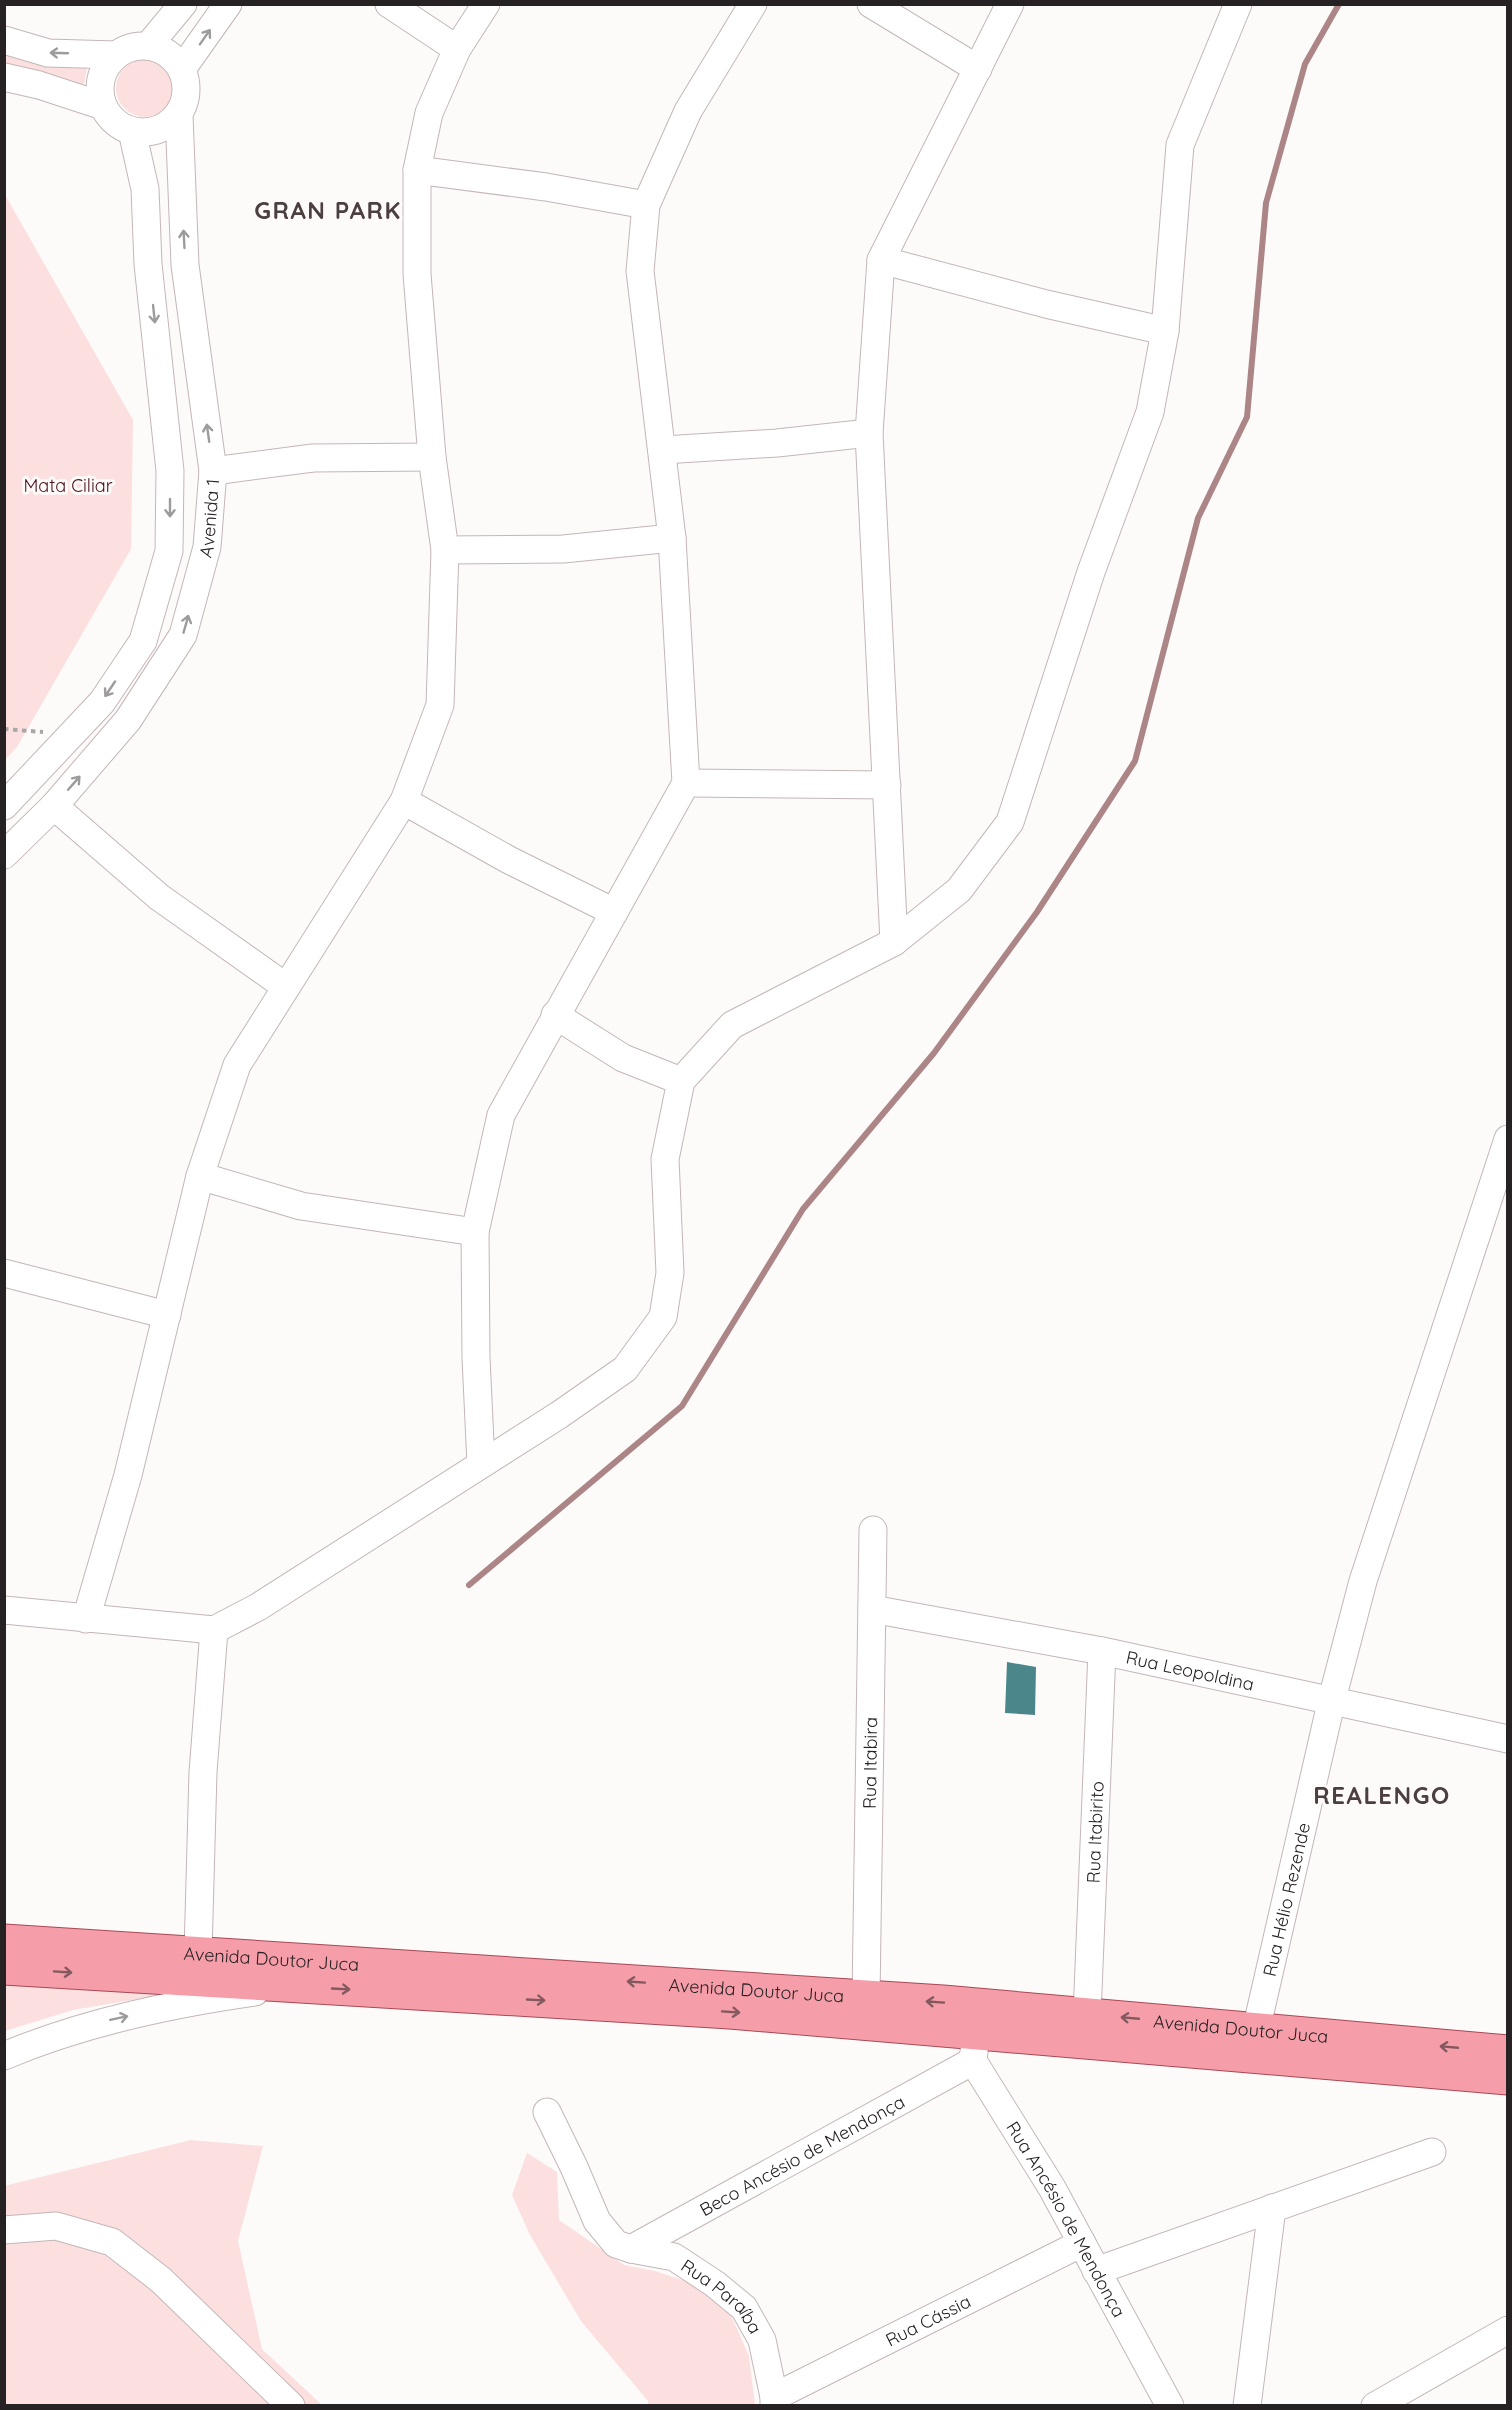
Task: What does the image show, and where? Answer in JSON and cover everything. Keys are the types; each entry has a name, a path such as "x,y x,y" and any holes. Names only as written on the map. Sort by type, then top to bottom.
{"main road":[{"name":"Avenida Doutor Juca","path":"4,1941 866,1997 976,2033 1087,2015 1508,2052"},
{"name":"Avenida Doutor Juca","path":"4,1968 730,2012 1508,2078"}],"street":[{"path":"149,45 183,4"},
{"path":"182,69 228,4"},
{"path":"389,4 457,49"},
{"path":"86,1619 128,1475 200,1176 237,1065 404,801 440,705 445,550 432,458 417,274 417,170 429,113 457,49 486,4"},
{"path":"481,1464 476,1358 474,1232 501,1115 686,783 672,538 640,271 646,205 688,111 753,4"},
{"path":"871,4 978,69"},
{"path":"894,942 869,433 881,260 1010,4"},
{"path":"4,1610 214,1630 258,1607 559,1415 625,1369 663,1317 670,1274 665,1159 681,1081 732,1025 894,942 959,890 1010,822 1091,572 1150,412 1165,332 1180,145 1238,4"},
{"path":"4,40 48,53 116,55"},
{"path":"149,45 168,54 182,69 187,84 186,100 179,115 170,124 145,133 120,126 103,106 99,92 101,78 107,65 116,55 132,47 149,45"},
{"path":"4,77 39,85 103,106"},
{"name":"Avenida 1","path":"4,855 54,806 128,720 183,635 207,547 213,471 186,265 179,115"},
{"name":"Avenida 1","path":"4,806 102,702 143,641 169,551 170,471 148,264 145,189 132,131"},
{"path":"417,170 546,187 646,205"},
{"path":"881,260 1046,304 1165,332"},
{"path":"663,450 777,443 869,433"},
{"path":"213,471 313,458 432,458"},
{"path":"445,550 564,549 672,538"},
{"path":"686,783 887,785"},
{"path":"404,801 509,860 614,912"},
{"path":"54,806 159,897 286,987"},
{"path":"555,1015 623,1058 681,1081"},
{"name":"Rua Hélio Rezende","path":"1256,2030 1332,1699 1364,1581 1508,1138"},
{"path":"200,1176 302,1206 474,1232"},
{"path":"4,1273 167,1315"},
{"name":"Rua Itabira","path":"866,1997 873,1530"},
{"name":"Rua Leopoldina","path":"872,1609 1102,1651 1332,1699 1508,1739"},
{"path":"198,1953 203,1772 214,1630"},
{"name":"Rua Itabirito","path":"1087,2015 1102,1651"},
{"path":"4,2056 42,2040 107,2020 238,1994 292,1986"},
{"name":"Rua Ancésio de Mendonça","path":"976,2033 1052,2188 1170,2406"},
{"name":"Beco Ancésio de Mendonça","path":"631,2249 976,2033"},
{"name":"Rua Paraíba","path":"547,2112 574,2166 597,2221 616,2244 674,2257 715,2284 744,2308 762,2340 774,2401"},
{"path":"1096,2271 1432,2152"},
{"path":"1247,2406 1272,2208"},
{"path":"4,2230 56,2226 112,2242 161,2280 291,2406"},
{"name":"Rua Cássia","path":"774,2401 1082,2243"},
{"path":"1375,2406 1508,2330"}],"path":[{"path":"4,729 72,734"}],"green space":[{"path":"4,54 88,63 83,89 5,67"},
{"path":"139,59 151,59 166,67 174,82 174,94 166,109 151,117 139,117 124,109 116,94 116,82 124,67"},
{"name":"Mata Ciliar","path":"4,193 133,420 131,549 17,747 5,760"},
{"path":"4,1983 179,1992 73,2010 5,2031"},
{"path":"191,2140 263,2146 238,2241 262,2349 322,2405 5,2405 4,2186"},
{"path":"527,2153 557,2172 559,2220 624,2265 655,2271 698,2285 730,2313 749,2356 755,2405 648,2405 648,2401 581,2321 530,2235 512,2195"}],"building":[{"path":"1007,1662 1036,1667 1035,1715 1005,1713"}],"waterway":[{"path":"469,1585 682,1406 803,1209 934,1053 1037,912 1135,761 1198,518 1247,417 1266,203 1305,64 1339,4"}],"district":[{"name":"GRAN PARK","path":"328,210"},
{"name":"REALENGO","path":"1382,1795"}]}
